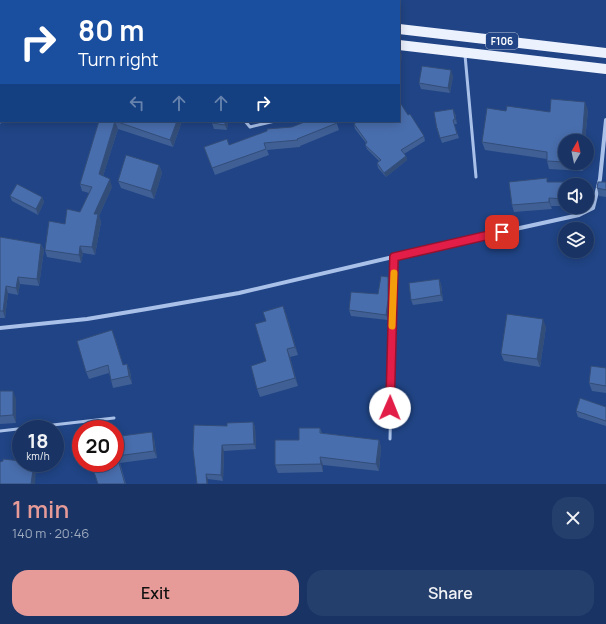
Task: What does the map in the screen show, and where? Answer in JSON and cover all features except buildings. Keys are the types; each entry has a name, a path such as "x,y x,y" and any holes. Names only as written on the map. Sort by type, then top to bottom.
{"main road":[{"name":"F106","path":"400,29 606,53"},
{"name":"F106","path":"400,45 606,69"}],"street":[{"path":"0,328 87,319 239,293 579,215 593,208 600,179 606,120"}],"lane":[{"path":"465,53 476,177"},
{"path":"246,122 250,127 271,122"},
{"path":"390,439 394,257"},
{"path":"0,431 114,418"}],"slow traffic":[{"path":"392,326 394,273"}],"route":[{"path":"390,408 394,257 502,232"}]}
